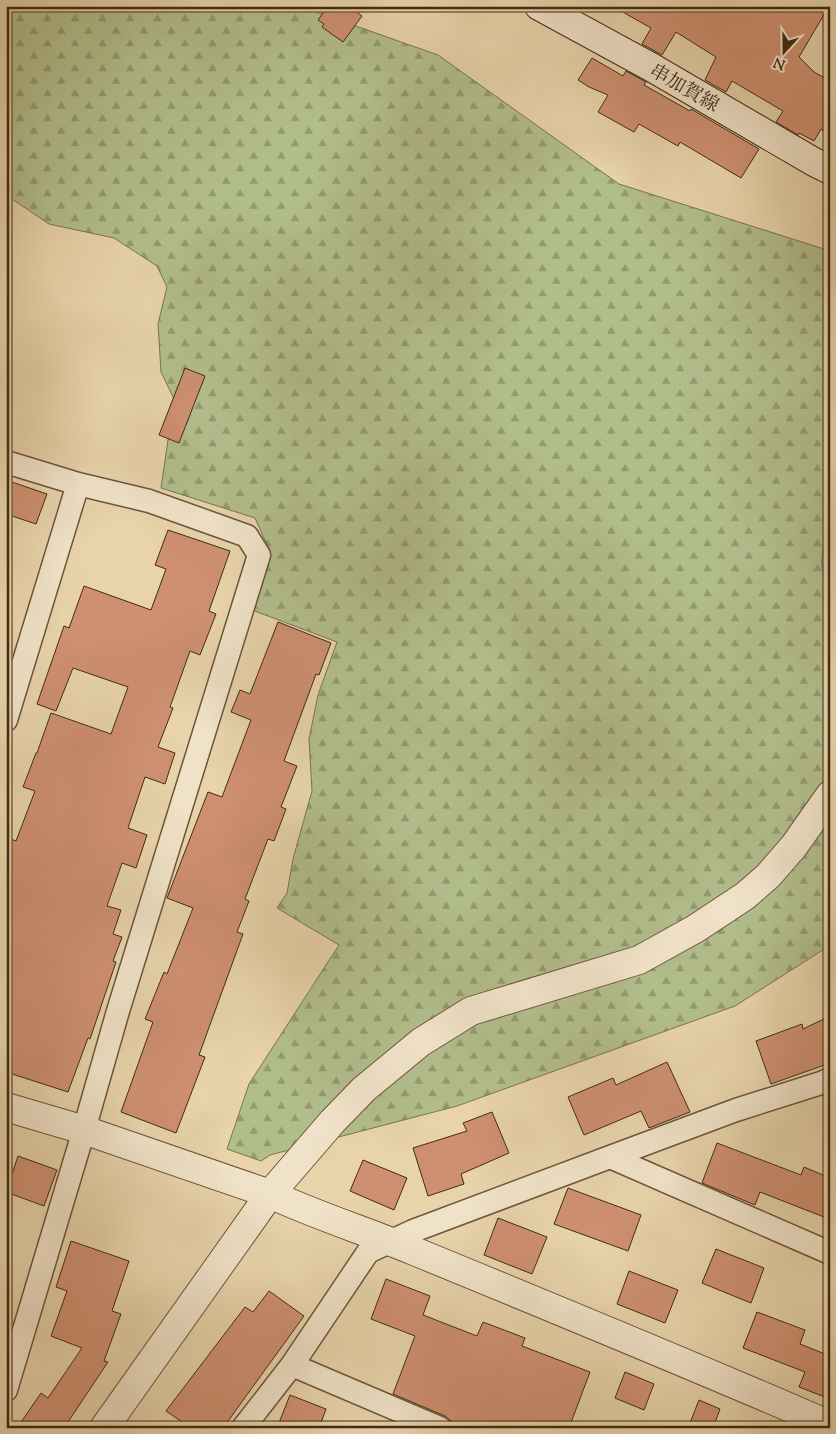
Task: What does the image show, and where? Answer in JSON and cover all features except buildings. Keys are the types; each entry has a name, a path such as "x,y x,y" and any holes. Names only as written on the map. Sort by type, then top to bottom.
{"street":[{"name":"串加賀線","path":"539,6 651,67 830,170"},
{"path":"6,462 78,484 149,502 247,536 259,555 118,1011 6,1390"},
{"path":"6,720 78,484"},
{"path":"104,1428 270,1194 332,1122 364,1089 421,1042 471,1011 639,960 695,929 745,896 768,876 794,846 830,795"},
{"path":"243,1428 292,1365 368,1252 391,1241 736,1110 827,1083"},
{"path":"6,1107 84,1130 270,1194 293,1205 391,1241 711,1374 830,1426"},
{"path":"610,1157 830,1253"},
{"path":"292,1365 440,1428"}],"green space":[{"path":"6,6 299,6 438,55 619,184 824,249 830,257 830,947 735,1006 457,1106 270,1155 261,1161 227,1149 249,1084 339,945 277,908 287,893 293,859 312,791 309,739 318,695 337,642 252,610 269,549 255,518 161,488 174,399 161,372 158,324 167,287 157,266 114,238 49,224 6,195"}],"water":[{"path":"830,526 829,577 824,575 822,557"}]}
